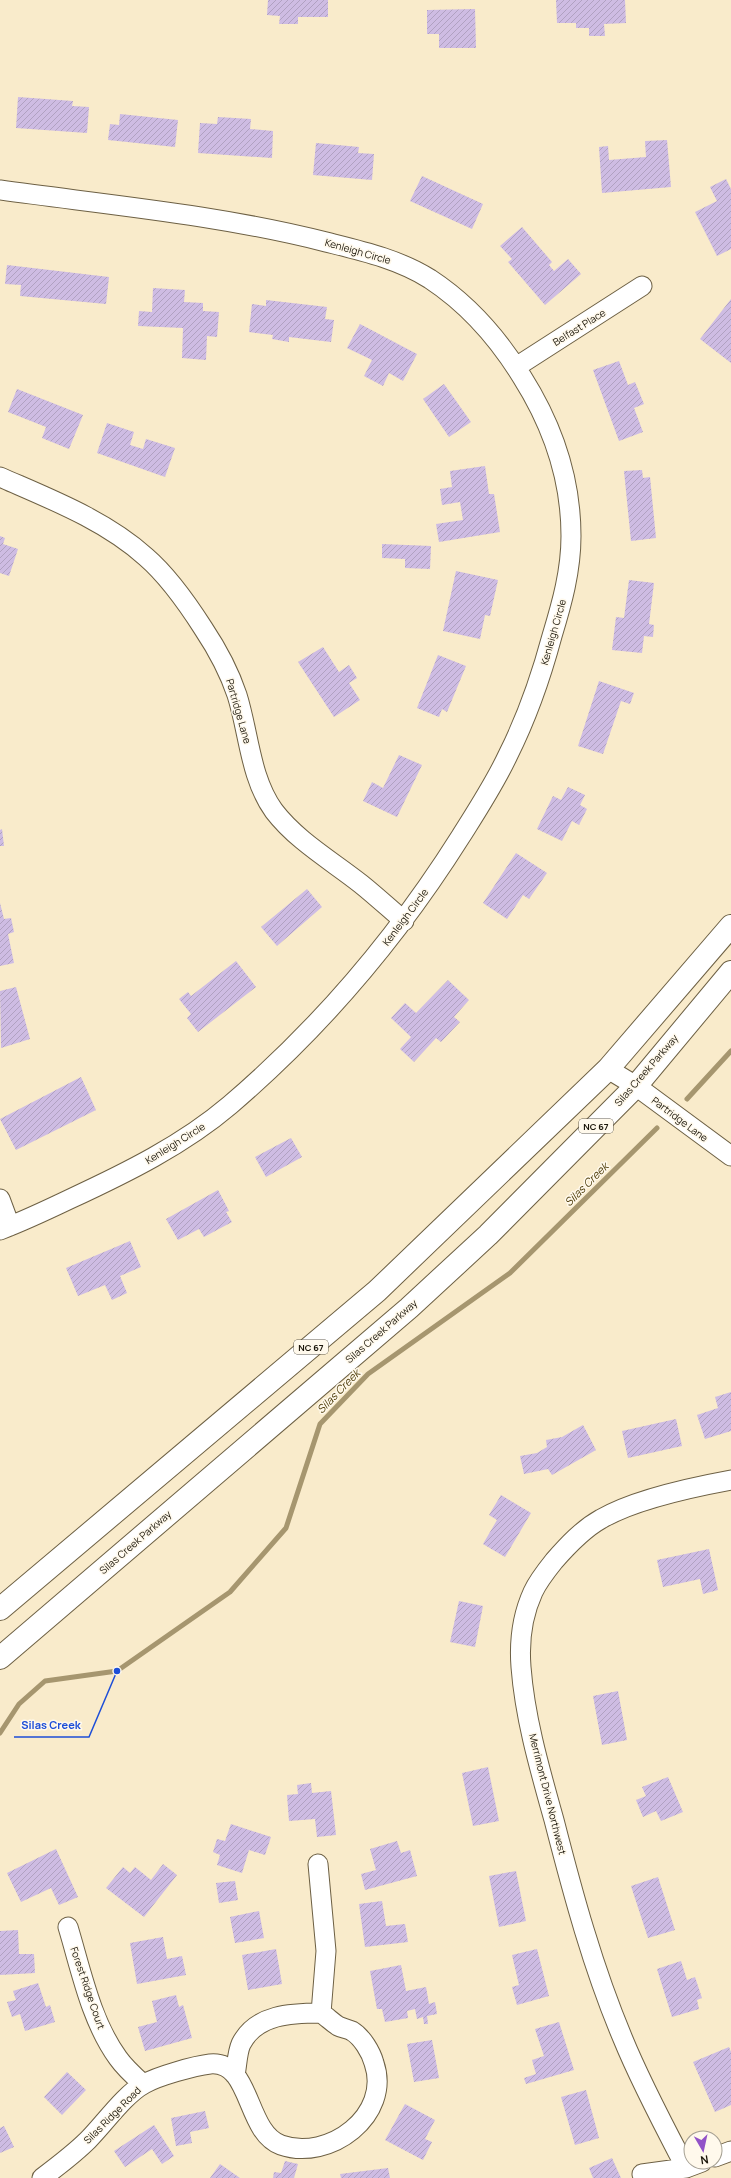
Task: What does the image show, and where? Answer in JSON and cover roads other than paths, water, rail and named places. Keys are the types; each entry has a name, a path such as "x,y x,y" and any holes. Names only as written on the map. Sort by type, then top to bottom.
{"main road":[{"name":"NC 67","path":"0,1610 377,1291 608,1069 731,926"},
{"name":"Silas Creek Parkway","path":"0,1658 409,1308 488,1235 636,1086 731,972"}],"street":[{"name":"Kenleigh Circle","path":"0,190 229,222 303,236 377,255 425,276 473,313 516,367 540,405 555,440 564,469 570,506 571,537 569,567 565,589 544,663 527,713 509,754 487,794 439,872 404,921 338,1001 284,1055 229,1106 198,1129 154,1157 106,1182 5,1228"},
{"name":"Belfast Place","path":"516,367 642,286"},
{"name":"Partridge Lane","path":"0,477 55,502 122,538 146,557 167,578 195,615 215,647 229,674 237,695 255,771 263,792 274,810 288,827 361,884 404,921"},
{"name":"Partridge Lane","path":"608,1069 636,1086 731,1156"},
{"path":"0,1198 5,1228"},
{"name":"Merrimont Drive Northwest","path":"683,2145 623,2039 597,1968 568,1873 538,1763 525,1703 520,1666 520,1636 525,1613 533,1591 550,1566 582,1532 601,1519 621,1509 657,1498 731,1480"},
{"path":"235,2075 241,2046 255,2028 264,2021 294,2013 321,2013 326,1951 318,1864"},
{"name":"Forest Ridge Court","path":"68,1927 89,1995 102,2030 117,2057 126,2069 143,2084"},
{"name":"Silas Ridge Road","path":"42,2178 73,2154 120,2104 143,2084 209,2064 224,2066 241,2082 262,2130 274,2141 295,2148 310,2149 325,2146 339,2139 358,2126 367,2114 374,2100 377,2077 374,2063 358,2036 353,2032 338,2026 321,2013"},
{"name":"Merrimont Drive Northwest","path":"642,2174 683,2167"}],"waterway":[{"name":"Silas Creek","path":"687,1099 731,1051"},
{"name":"Silas Creek","path":"0,1733 19,1704 45,1681 117,1671 230,1592 286,1528 320,1424 368,1374 510,1273 657,1128"}],"place":[{"name":"Silas Creek","path":"117,1671"}]}
